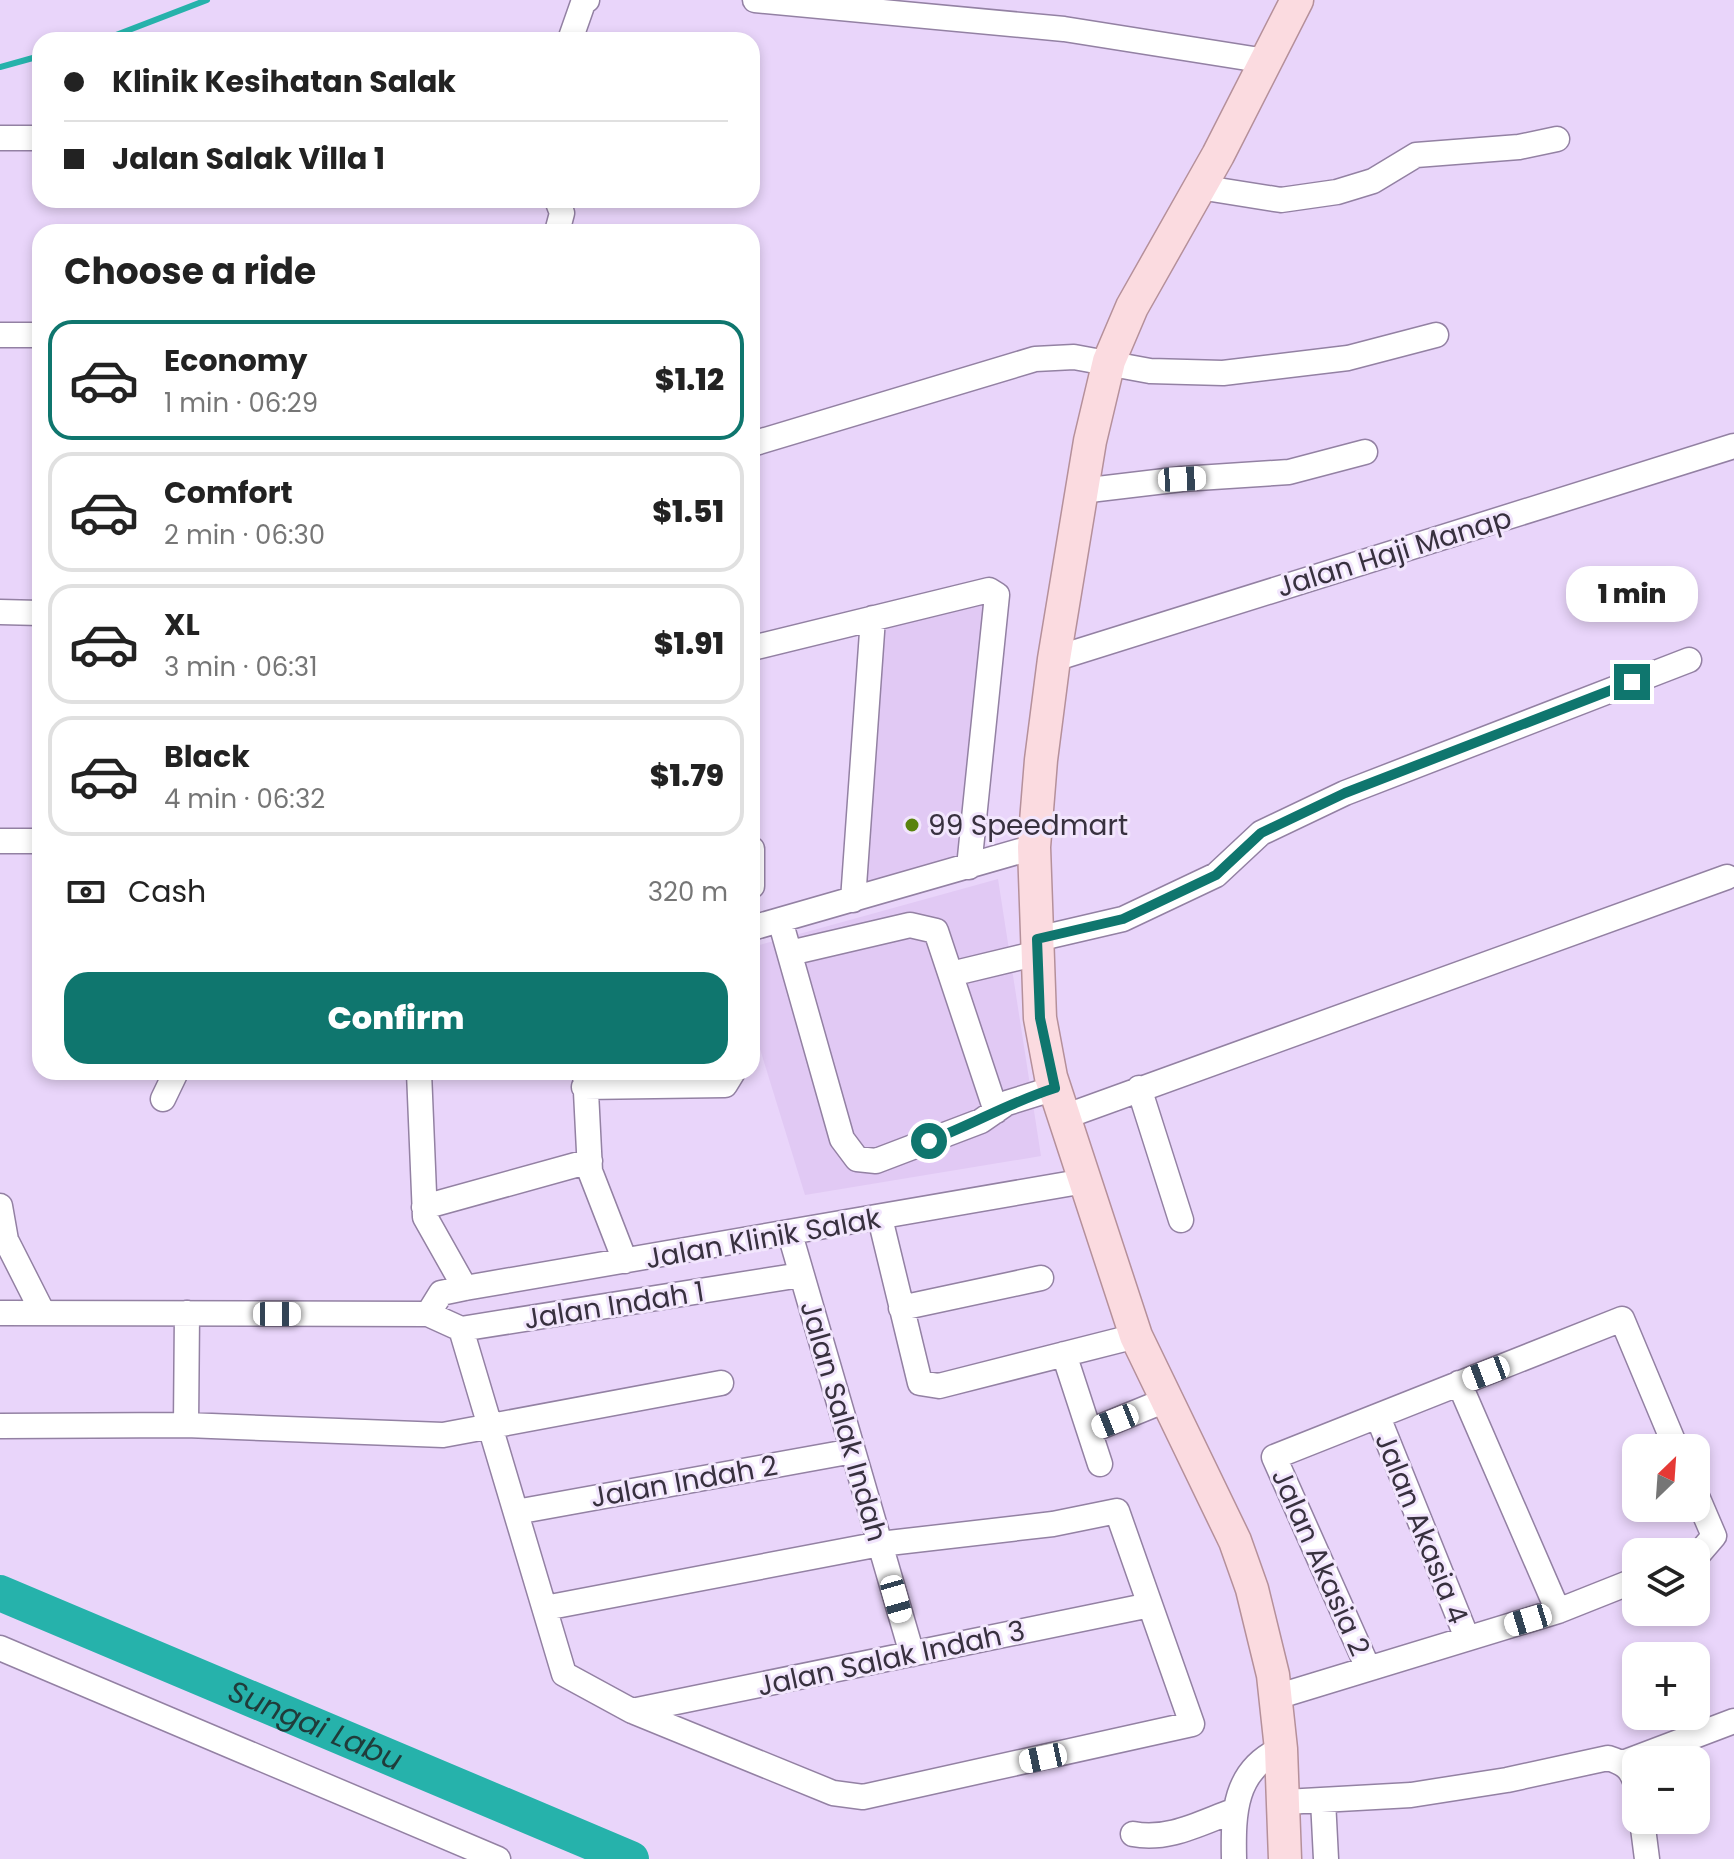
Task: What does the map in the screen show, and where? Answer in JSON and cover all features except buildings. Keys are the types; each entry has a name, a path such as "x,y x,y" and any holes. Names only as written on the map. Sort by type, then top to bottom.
{"main road":[{"path":"1285,1859 1285,1802 1276,1697 1252,1589 1235,1541 1136,1336 1059,1103 1040,1018 1034,847 1054,659 1081,491 1109,361 1132,307 1297,0"}],"street":[{"path":"573,32 587,0"},
{"path":"755,0 1064,29 1266,61"},
{"path":"0,138 32,138"},
{"path":"1199,187 1281,200 1337,192 1373,181 1416,155 1519,147 1557,139"},
{"path":"0,335 32,335"},
{"path":"760,442 1035,359 1074,357 1109,361 1150,371 1223,373 1348,358 1436,335"},
{"name":"Jalan Haji Manap","path":"1054,659 1734,446"},
{"path":"1081,491 1182,479 1289,472 1365,452"},
{"path":"760,646 989,590 997,595 969,867"},
{"path":"0,612 32,613"},
{"path":"853,900 873,618"},
{"path":"951,974 1123,919 1216,875 1261,833 1345,793 1689,660"},
{"path":"0,841 32,841"},
{"path":"760,926 1034,847"},
{"path":"780,920 842,1139 857,1159 876,1161 981,1121 1007,1103 1059,1103 1139,1088 1727,877"},
{"path":"790,953 910,925 936,931 996,1111"},
{"path":"163,1099 172,1080"},
{"path":"419,1080 425,1217 445,1299 461,1329 564,1674 632,1711 833,1793 863,1797 1192,1724 1117,1511 1053,1524 880,1544 545,1608"},
{"path":"625,1261 590,1161 584,1080 725,1085 728,1080"},
{"path":"1139,1088 1181,1220"},
{"path":"424,1207 590,1161"},
{"name":"Jalan Klinik Salak","path":"445,1299 625,1261 1085,1181"},
{"path":"0,1206 6,1240 43,1313"},
{"path":"880,1218 920,1383 939,1386 1136,1336"},
{"name":"Jalan Salak Indah","path":"790,1234 912,1654"},
{"name":"Jalan Indah 1","path":"461,1329 801,1275"},
{"path":"901,1308 1041,1278"},
{"path":"0,1313 187,1313 445,1299"},
{"path":"186,1425 187,1313"},
{"path":"1378,1417 1622,1319 1670,1434"},
{"path":"1064,1354 1100,1464"},
{"path":"0,1426 186,1425 443,1435 721,1383"},
{"path":"1459,1383 1558,1611"},
{"path":"1090,1431 1166,1400"},
{"name":"Jalan Akasia 2","path":"1368,1668 1274,1457 1378,1417"},
{"name":"Jalan Akasia 4","path":"1378,1417 1467,1638"},
{"name":"Jalan Indah 2","path":"516,1512 853,1451"},
{"path":"1708,1522 1714,1536 1710,1541"},
{"path":"1276,1697 1558,1611 1622,1586"},
{"name":"Jalan Salak Indah 3","path":"632,1711 1150,1605"},
{"path":"0,1648 498,1859"},
{"path":"1668,1746 1734,1721"},
{"path":"1234,1859 1233,1811 1242,1784 1264,1757 1281,1749"},
{"path":"1285,1802 1411,1795 1507,1780 1608,1758 1622,1763"},
{"path":"1323,1800 1326,1859"},
{"path":"1133,1834 1149,1837 1168,1835 1233,1811"},
{"path":"1644,1834 1647,1859"}],"shaded area":[{"path":"989,598 962,859 860,891 879,625"},
{"path":"998,879 1041,1156 805,1195 760,1049 760,945"}],"waterway":[{"path":"124,32 207,0"},
{"path":"0,67 32,58"},
{"name":"Sungai Labu","path":"0,1593 631,1859"}],"place":[{"name":"99 Speedmart","path":"912,825"}],"route":[{"path":"929,1141 981,1121 1007,1103 1055,1088 1040,1018 1037,939 1123,919 1216,875 1261,833 1345,793 1632,682"}]}
